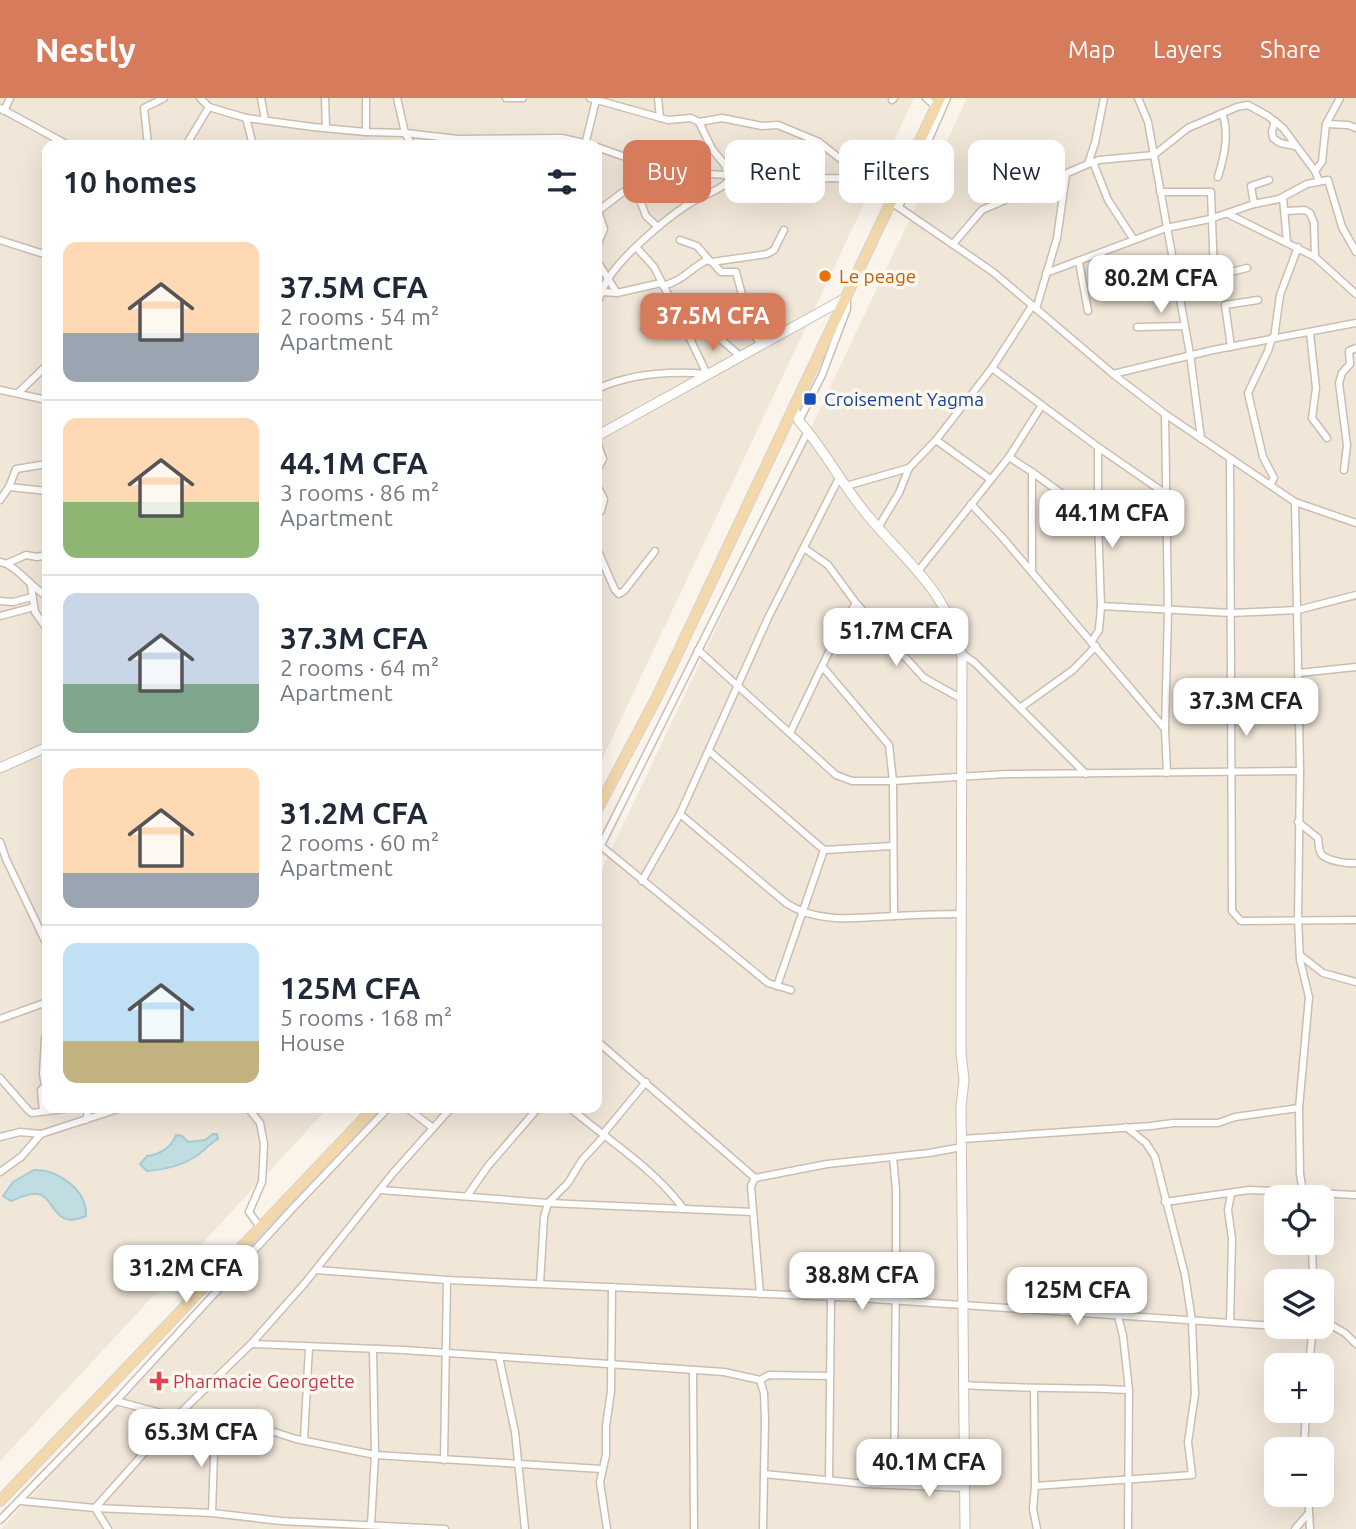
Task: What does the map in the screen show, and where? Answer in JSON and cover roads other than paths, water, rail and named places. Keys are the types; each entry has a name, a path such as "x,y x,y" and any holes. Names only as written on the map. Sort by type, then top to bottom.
{"main road":[{"path":"921,140 938,103"},
{"path":"602,800 657,696 844,299 895,205"},
{"path":"0,1500 369,1113"}],"street":[{"path":"10,98 2,109 59,140"},
{"path":"147,140 144,108 164,98"},
{"path":"200,98 209,107 246,118 452,140"},
{"path":"261,98 265,120"},
{"path":"325,98 326,128"},
{"path":"366,98 366,132"},
{"path":"397,98 409,140"},
{"path":"506,98 523,98"},
{"path":"657,98 660,118"},
{"path":"926,98 938,103"},
{"path":"947,98 895,205 993,272 1113,373 1201,439 1295,502 1356,523"},
{"path":"1104,98 1091,163 1108,200 1134,240"},
{"path":"1138,98 1148,122 1190,354 1201,439"},
{"path":"1315,171 1322,162 1326,124 1340,98"},
{"path":"588,140 593,99 609,100 660,118 691,118 699,122 722,118 762,126 786,127 819,142 839,158"},
{"path":"953,244 982,210 1091,163 1154,155 1188,128 1248,105 1254,106 1275,121 1290,137 1315,171 1319,181"},
{"path":"189,140 209,107"},
{"path":"1217,177 1225,152 1226,125 1222,113"},
{"path":"246,118 252,140"},
{"path":"1275,121 1273,138 1280,143 1295,146"},
{"path":"699,122 712,149 725,165"},
{"path":"1326,124 1356,128"},
{"path":"514,140 570,140"},
{"path":"602,149 623,156"},
{"path":"879,526 899,492 909,468 936,440 992,368 1034,307 1059,231 1066,175"},
{"path":"1254,204 1251,186 1269,180"},
{"path":"1046,273 1167,228 1283,198 1302,186 1328,180 1342,227 1356,252"},
{"path":"602,289 608,278 658,227 687,205 725,184"},
{"path":"1160,192 1208,191 1212,197 1210,219 1214,274 1247,268"},
{"path":"602,208 623,192"},
{"path":"1283,198 1287,242"},
{"path":"641,203 646,216 658,227"},
{"path":"1286,211 1305,210 1310,213 1314,223 1315,257"},
{"path":"1228,214 1315,257 1356,294"},
{"path":"602,293 676,283 692,268 710,261 767,254 774,250 783,230"},
{"path":"0,240 42,253"},
{"path":"680,240 697,246 721,272 733,271 738,276 751,328 760,344"},
{"path":"636,247 654,267 707,374"},
{"path":"1270,485 1274,478 1263,457 1248,393 1273,338 1279,295 1298,247"},
{"path":"1101,253 1106,279 1109,281 1174,268"},
{"path":"1079,262 1088,311"},
{"path":"602,269 617,293"},
{"path":"602,433 844,299 847,301 847,309 821,375 799,421"},
{"path":"1231,347 1225,305 1258,300"},
{"path":"644,329 694,316 740,356"},
{"path":"1113,373 1190,354 1356,323"},
{"path":"1137,327 1185,326"},
{"path":"1310,333 1316,388 1312,418 1327,438"},
{"path":"1344,470 1347,444 1339,383 1342,373 1350,364 1349,351 1356,348"},
{"path":"992,368 1166,494"},
{"path":"18,393 42,370"},
{"path":"602,388 634,378 683,372 707,374"},
{"path":"0,390 42,399"},
{"path":"919,570 1009,457 1042,405"},
{"path":"793,407 807,433 870,519 932,587 946,612 961,653 965,1529"},
{"path":"1165,414 1167,773"},
{"path":"602,843 807,433"},
{"path":"936,440 990,479"},
{"path":"1020,708 1073,670 1094,644 1101,606 1098,447"},
{"path":"1009,457 1098,520"},
{"path":"1230,458 1232,911 1241,921 1356,920"},
{"path":"0,500 16,469 42,465"},
{"path":"846,486 909,468"},
{"path":"1032,472 1032,570"},
{"path":"642,881 680,814 768,618 839,478"},
{"path":"9,487 42,490"},
{"path":"1295,502 1300,771 1298,919 1300,955 1309,997 1299,1108 1302,1185"},
{"path":"971,504 1032,570 1166,729"},
{"path":"804,548 828,565 856,603 924,678 962,699"},
{"path":"602,561 619,594 655,551"},
{"path":"4,562 26,555 42,556"},
{"path":"4,562 42,593"},
{"path":"31,586 34,607 42,620"},
{"path":"1101,606 1231,613 1298,610 1356,595"},
{"path":"0,601 13,602 32,597"},
{"path":"790,733 856,603"},
{"path":"0,617 34,607"},
{"path":"698,650 836,775 845,780 893,781 1006,774 1300,771"},
{"path":"961,653 969,657 1086,774"},
{"path":"822,666 890,745 893,781 894,916"},
{"path":"1299,673 1356,667"},
{"path":"0,768 42,749"},
{"path":"709,751 824,849 892,846"},
{"path":"680,814 786,904 801,912 863,919 961,914"},
{"path":"1298,822 1318,838 1322,855 1342,862 1356,863"},
{"path":"0,842 42,935"},
{"path":"777,986 824,849"},
{"path":"602,851 768,983 791,990"},
{"path":"1300,955 1323,972 1356,982"},
{"path":"0,1019 42,1004"},
{"path":"602,1045 755,1178"},
{"path":"0,1078 29,1111 42,1111"},
{"path":"540,1283 544,1217 548,1203 568,1183 582,1160 646,1082"},
{"path":"755,1178 827,1164 893,1157 962,1143 1173,1123 1218,1123 1235,1117 1299,1108"},
{"path":"64,1113 65,1126"},
{"path":"86,1119 88,1113"},
{"path":"0,1137 20,1132 41,1134 105,1113"},
{"path":"252,1113 264,1136 262,1182 249,1212 260,1227"},
{"path":"0,1520 116,1401 383,1113"},
{"path":"414,1113 433,1128"},
{"path":"95,1508 176,1418 251,1344 446,1113"},
{"path":"467,1196 488,1166 534,1113"},
{"path":"576,1113 647,1169 683,1209"},
{"path":"1035,1486 1192,1475 1188,1442 1195,1394 1192,1321 1185,1275 1151,1149 1126,1127"},
{"path":"0,1172 21,1157 41,1134"},
{"path":"893,1157 896,1191 894,1484"},
{"path":"755,1178 751,1186 760,1294"},
{"path":"380,1190 548,1203 753,1212"},
{"path":"1166,1202 1249,1190 1264,1191"},
{"path":"1230,1323 1232,1238 1228,1210 1231,1194"},
{"path":"1334,1195 1356,1195"},
{"path":"316,1270 447,1280 760,1294 1264,1325"},
{"path":"444,1460 447,1280"},
{"path":"607,1529 600,1492 607,1450 606,1426 611,1391 612,1287"},
{"path":"829,1479 831,1298"},
{"path":"1118,1316 1129,1390 1128,1529"},
{"path":"1334,1327 1356,1344"},
{"path":"251,1344 611,1364 724,1372 761,1380 769,1375 830,1376"},
{"path":"304,1440 309,1347"},
{"path":"370,1525 375,1455 373,1350"},
{"path":"499,1357 515,1432 525,1529"},
{"path":"693,1370 694,1529"},
{"path":"761,1380 765,1420 763,1529"},
{"path":"965,1385 1129,1390"},
{"path":"1034,1389 1033,1509 1037,1529"},
{"path":"116,1401 176,1418 274,1432 375,1455 602,1469"},
{"path":"212,1513 215,1424"},
{"path":"764,1474 965,1488"},
{"path":"21,1501 95,1508 212,1513 280,1525 370,1525 445,1529"},
{"path":"1308,1507 1310,1529"},
{"path":"95,1508 108,1529"},
{"path":"1295,1529 1308,1514"}],"water":[{"path":"217,1134 218,1139 184,1163 147,1171 140,1164 147,1156 168,1147 176,1135 182,1136 188,1142 205,1140"},
{"path":"34,1170 52,1173 69,1183 82,1198 86,1216 74,1220 66,1219 40,1195 27,1195 11,1201 3,1196 13,1182"}],"place":[{"name":"Le peage","path":"825,276"},
{"name":"Croisement Yagma","path":"810,399"},
{"name":"Pharmacie Georgette","path":"159,1381"}]}
